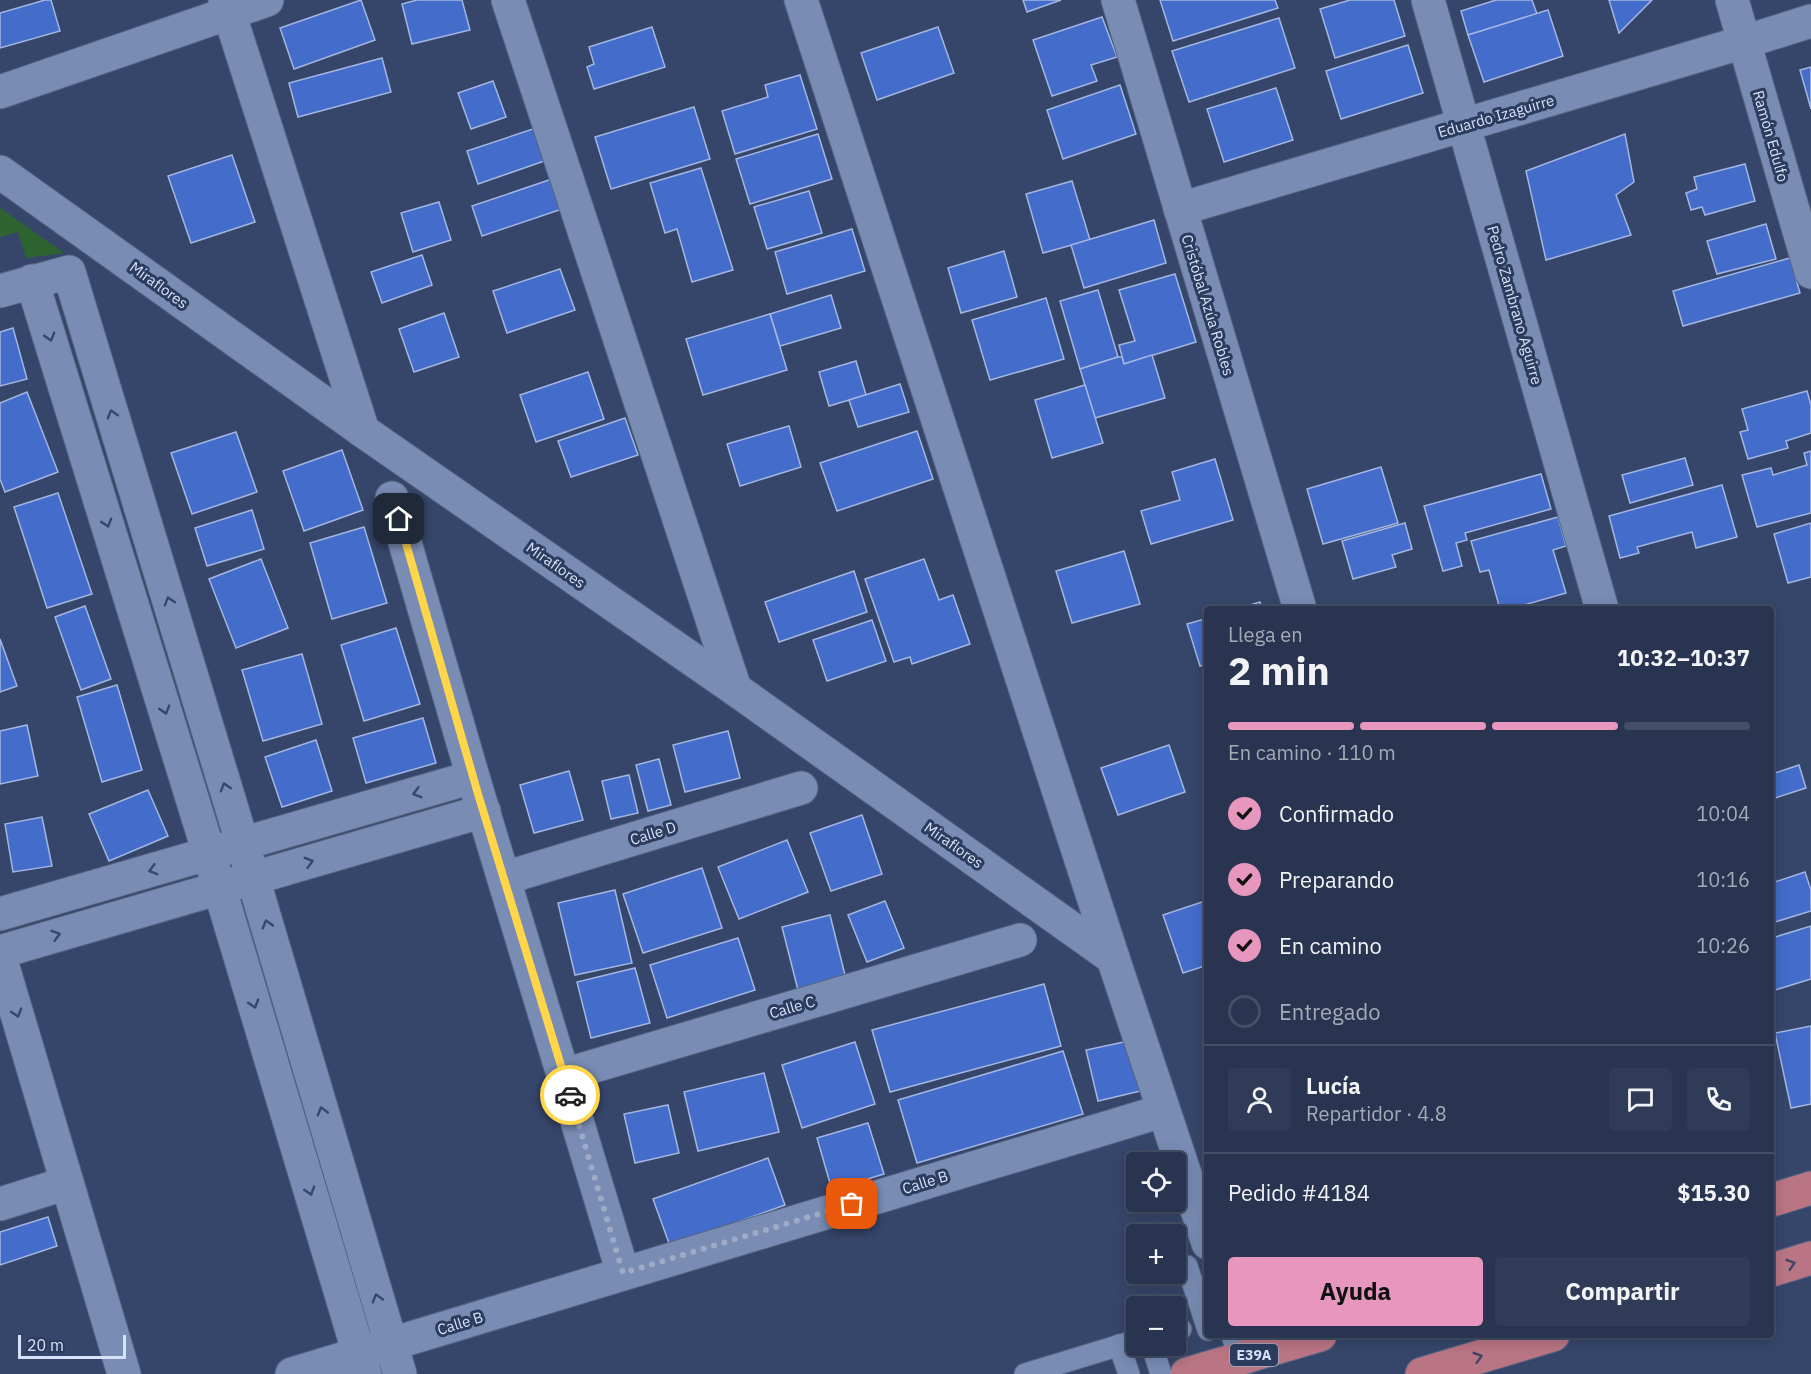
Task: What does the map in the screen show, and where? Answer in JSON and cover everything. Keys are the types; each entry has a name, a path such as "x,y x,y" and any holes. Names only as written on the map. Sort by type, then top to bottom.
{"main road":[{"path":"1774,1198 1811,1188"},
{"path":"1774,1269 1811,1258"},
{"name":"E39A","path":"1187,1374 1228,1348 1299,1338"},
{"path":"1422,1374 1519,1340"}],"street":[{"path":"0,92 227,6 267,0"},
{"path":"508,0 735,689"},
{"path":"801,0 1113,958 1197,1255"},
{"name":"Cristóbal Azúa Robles","path":"1118,0 1299,606"},
{"name":"Pedro Zambrano Aguirre","path":"1428,0 1601,606"},
{"name":"Ramón Edulfo","path":"1732,0 1811,272"},
{"path":"227,6 363,431"},
{"name":"Eduardo Izaguirre","path":"1180,209 1811,21"},
{"name":"Miraflores","path":"0,172 363,431 735,689 1113,958"},
{"path":"0,291 69,272 396,1359"},
{"path":"33,281 209,853 362,1364"},
{"path":"392,498 473,777 623,1273"},
{"path":"0,914 473,777"},
{"name":"Calle D","path":"505,878 801,788"},
{"path":"0,952 484,811"},
{"name":"Calle C","path":"564,1075 1020,940"},
{"path":"0,957 124,1374"},
{"name":"Calle B","path":"292,1374 396,1359 623,1273 1149,1115"},
{"path":"0,1204 67,1183"}],"lane":[{"path":"1197,1255 1204,1303"},
{"path":"1025,1374 1126,1344"},
{"path":"1128,1356 1129,1374"},
{"path":"1155,1356 1161,1374"}],"green space":[{"path":"0,208 64,253 26,258 18,232 0,237"}],"building":[{"path":"51,0 60,31 0,48 0,13"},
{"path":"361,0 375,40 294,69 280,28"},
{"path":"417,0 462,0 470,30 412,44 402,4"},
{"path":"1023,0 1061,0 1027,12"},
{"path":"1160,0 1275,0 1278,8 1173,41"},
{"path":"1350,0 1394,0 1405,36 1335,58 1320,9"},
{"path":"1496,0 1532,0 1537,14 1468,35 1461,11"},
{"path":"1609,0 1652,0 1619,33"},
{"path":"1548,10 1563,56 1484,82 1468,35"},
{"path":"1102,17 1117,57 1091,65 1097,81 1052,96 1033,40"},
{"path":"1279,18 1295,68 1189,102 1172,51"},
{"path":"652,27 665,67 594,89 587,67 594,64 589,47"},
{"path":"938,27 954,73 877,100 861,53"},
{"path":"1408,45 1423,93 1341,119 1326,71"},
{"path":"382,58 391,92 298,117 289,83"},
{"path":"1811,67 1811,109 1800,70"},
{"path":"800,75 817,129 735,154 722,111 768,97 765,85"},
{"path":"493,81 506,117 471,129 458,93"},
{"path":"1120,85 1136,134 1063,159 1047,110"},
{"path":"1276,88 1293,140 1224,162 1207,109"},
{"path":"694,107 710,159 611,189 595,137"},
{"path":"539,127 550,159 478,184 467,151"},
{"path":"818,134 832,179 750,204 736,159"},
{"path":"1625,134 1634,182 1616,195 1631,235 1546,260 1526,171"},
{"path":"232,155 255,222 191,243 168,176"},
{"path":"1745,164 1755,201 1705,215 1702,207 1691,210 1686,193 1697,189 1694,177"},
{"path":"701,168 733,270 692,282 677,229 665,233 650,183"},
{"path":"555,178 565,208 482,236 472,206"},
{"path":"1072,181 1090,240 1043,253 1026,194"},
{"path":"809,191 822,233 767,249 754,207"},
{"path":"439,202 451,240 413,252 401,213"},
{"path":"1154,220 1166,263 1084,288 1071,245"},
{"path":"1766,224 1776,259 1717,274 1707,241"},
{"path":"852,229 865,271 787,294 775,252"},
{"path":"1004,251 1017,297 961,313 948,268"},
{"path":"422,255 432,285 382,303 371,272"},
{"path":"1790,258 1800,293 1683,326 1673,291"},
{"path":"560,269 575,310 507,333 493,291"},
{"path":"1175,274 1196,342 1124,364 1119,345 1135,341 1119,290"},
{"path":"1098,290 1118,357 1080,369 1060,301"},
{"path":"831,295 841,328 780,346 770,314"},
{"path":"1046,298 1064,359 990,380 972,320"},
{"path":"444,313 459,357 414,372 399,329"},
{"path":"770,314 787,370 703,395 686,339"},
{"path":"13,328 27,379 0,386 0,332"},
{"path":"1152,355 1165,398 1095,418 1080,369 1118,357 1122,357 1124,364"},
{"path":"856,361 866,395 829,406 819,372"},
{"path":"588,372 604,419 536,442 520,395"},
{"path":"900,384 909,412 858,427 849,400"},
{"path":"1085,385 1103,443 1052,458 1035,400"},
{"path":"1807,391 1811,405 1811,433 1786,441 1788,448 1748,459 1740,432 1748,430 1742,409"},
{"path":"27,392 58,472 5,492 0,479 0,403"},
{"path":"625,418 638,455 571,477 558,441"},
{"path":"789,426 801,467 740,486 727,444"},
{"path":"917,431 933,479 837,511 820,463"},
{"path":"236,432 257,492 192,514 171,453"},
{"path":"342,450 363,510 304,531 283,471"},
{"path":"1811,451 1811,513 1757,527 1742,475 1771,468 1773,475 1807,465 1804,453"},
{"path":"1685,458 1693,485 1630,503 1622,475"},
{"path":"1215,459 1233,520 1151,544 1141,511 1180,500 1172,472"},
{"path":"1381,467 1398,523 1323,544 1307,489"},
{"path":"1541,474 1551,509 1465,533 1467,540 1456,543 1462,566 1443,571 1424,506"},
{"path":"1722,485 1737,537 1696,548 1692,532 1637,547 1639,553 1620,558 1609,516"},
{"path":"58,493 92,594 47,608 14,507"},
{"path":"252,510 264,549 207,566 195,528"},
{"path":"1558,517 1566,546 1553,550 1566,593 1520,606 1499,606 1489,570 1480,572 1471,541"},
{"path":"1405,523 1412,549 1392,555 1396,567 1353,579 1342,541"},
{"path":"1811,523 1811,577 1788,583 1774,534"},
{"path":"364,527 387,603 332,619 310,543"},
{"path":"1124,551 1140,604 1072,623 1056,571"},
{"path":"261,559 288,628 236,648 209,579"},
{"path":"924,559 939,600 953,595 970,644 912,664 910,657 894,662 865,579"},
{"path":"854,571 867,612 779,642 765,602"},
{"path":"1260,602 1261,606 1247,606"},
{"path":"85,606 111,679 81,690 55,617"},
{"path":"1204,619 1204,665 1200,666 1187,624"},
{"path":"872,620 886,661 827,681 813,640"},
{"path":"396,628 420,704 364,721 341,645"},
{"path":"0,639 17,686 0,692"},
{"path":"302,654 322,724 263,741 242,670"},
{"path":"117,685 142,770 102,782 77,697"},
{"path":"423,718 436,763 366,783 353,738"},
{"path":"27,725 38,776 0,784 0,731"},
{"path":"728,731 740,778 685,792 673,745"},
{"path":"316,740 332,791 282,807 265,757"},
{"path":"1169,745 1185,792 1118,815 1101,768"},
{"path":"659,759 671,805 648,811 636,765"},
{"path":"1799,765 1806,788 1774,798 1774,773"},
{"path":"569,771 583,820 534,833 520,785"},
{"path":"629,775 638,813 611,819 602,781"},
{"path":"148,790 168,836 109,861 89,814"},
{"path":"862,815 882,874 831,891 810,833"},
{"path":"42,817 52,866 13,872 5,824"},
{"path":"787,840 808,892 739,919 718,867"},
{"path":"702,868 722,928 643,953 623,894"},
{"path":"1805,872 1811,890 1811,911 1774,922 1774,882"},
{"path":"615,890 632,963 575,975 558,903"},
{"path":"885,901 904,948 867,962 848,915"},
{"path":"1204,901 1204,966 1183,973 1163,915"},
{"path":"830,915 847,983 799,994 782,927"},
{"path":"1811,926 1811,979 1774,990 1774,937"},
{"path":"738,938 755,990 667,1018 650,965"},
{"path":"635,968 650,1023 591,1038 577,982"},
{"path":"1044,984 1061,1046 890,1092 872,1030"},
{"path":"1811,1026 1811,1104 1791,1108 1775,1033"},
{"path":"1138,1039 1149,1089 1098,1101 1086,1050"},
{"path":"855,1042 875,1104 802,1128 782,1065"},
{"path":"1063,1051 1083,1114 917,1163 898,1100"},
{"path":"764,1073 779,1132 698,1151 684,1092"},
{"path":"668,1105 679,1153 635,1163 624,1114"},
{"path":"868,1123 884,1174 832,1190 817,1138"},
{"path":"768,1158 785,1205 670,1246 653,1199"},
{"path":"48,1217 57,1246 0,1265 0,1232"}],"way so far":[{"path":"570,1095 623,1273 852,1204"}],"route":[{"path":"399,519 478,794 570,1095"}]}
